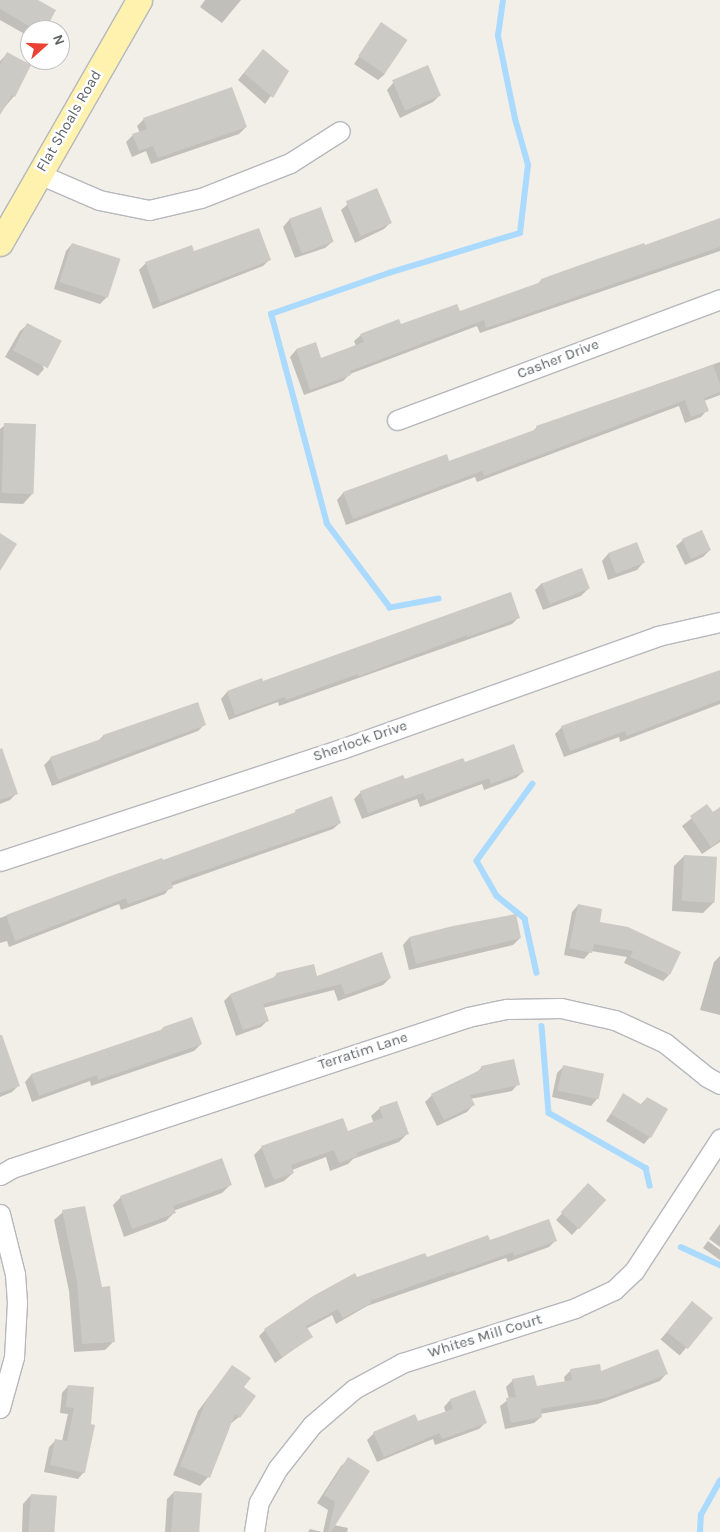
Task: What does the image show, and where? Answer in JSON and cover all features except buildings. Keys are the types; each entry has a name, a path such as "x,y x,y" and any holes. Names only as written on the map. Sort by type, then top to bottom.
{"main road":[{"name":"Flat Shoals Road","path":"0,243 132,2"}],"street":[{"path":"39,174 100,200 150,210 201,198 290,163 340,131"},
{"name":"Casher Drive","path":"397,420 720,298"},
{"name":"Sherlock Drive","path":"0,861 341,748 658,636 720,622"},
{"name":"Terratim Lane","path":"0,1175 22,1164 468,1017 507,1009 561,1008 615,1020 665,1043 707,1077 720,1084"},
{"name":"Whites Mill Court","path":"254,1532 259,1502 278,1468 312,1425 354,1389 402,1363 575,1308 614,1290 634,1271 679,1205 720,1139"},
{"path":"0,1214 15,1274 17,1302 14,1357 0,1408"}],"waterway":[{"path":"439,599 390,608 327,524 271,314 389,273 520,233 528,165 515,119 498,36 503,0"},
{"path":"533,784 477,861 497,896 525,919 537,973"},
{"path":"542,1026 549,1113 646,1168 650,1186"},
{"path":"681,1247 720,1265"},
{"path":"700,1532 701,1515 720,1481"}]}
